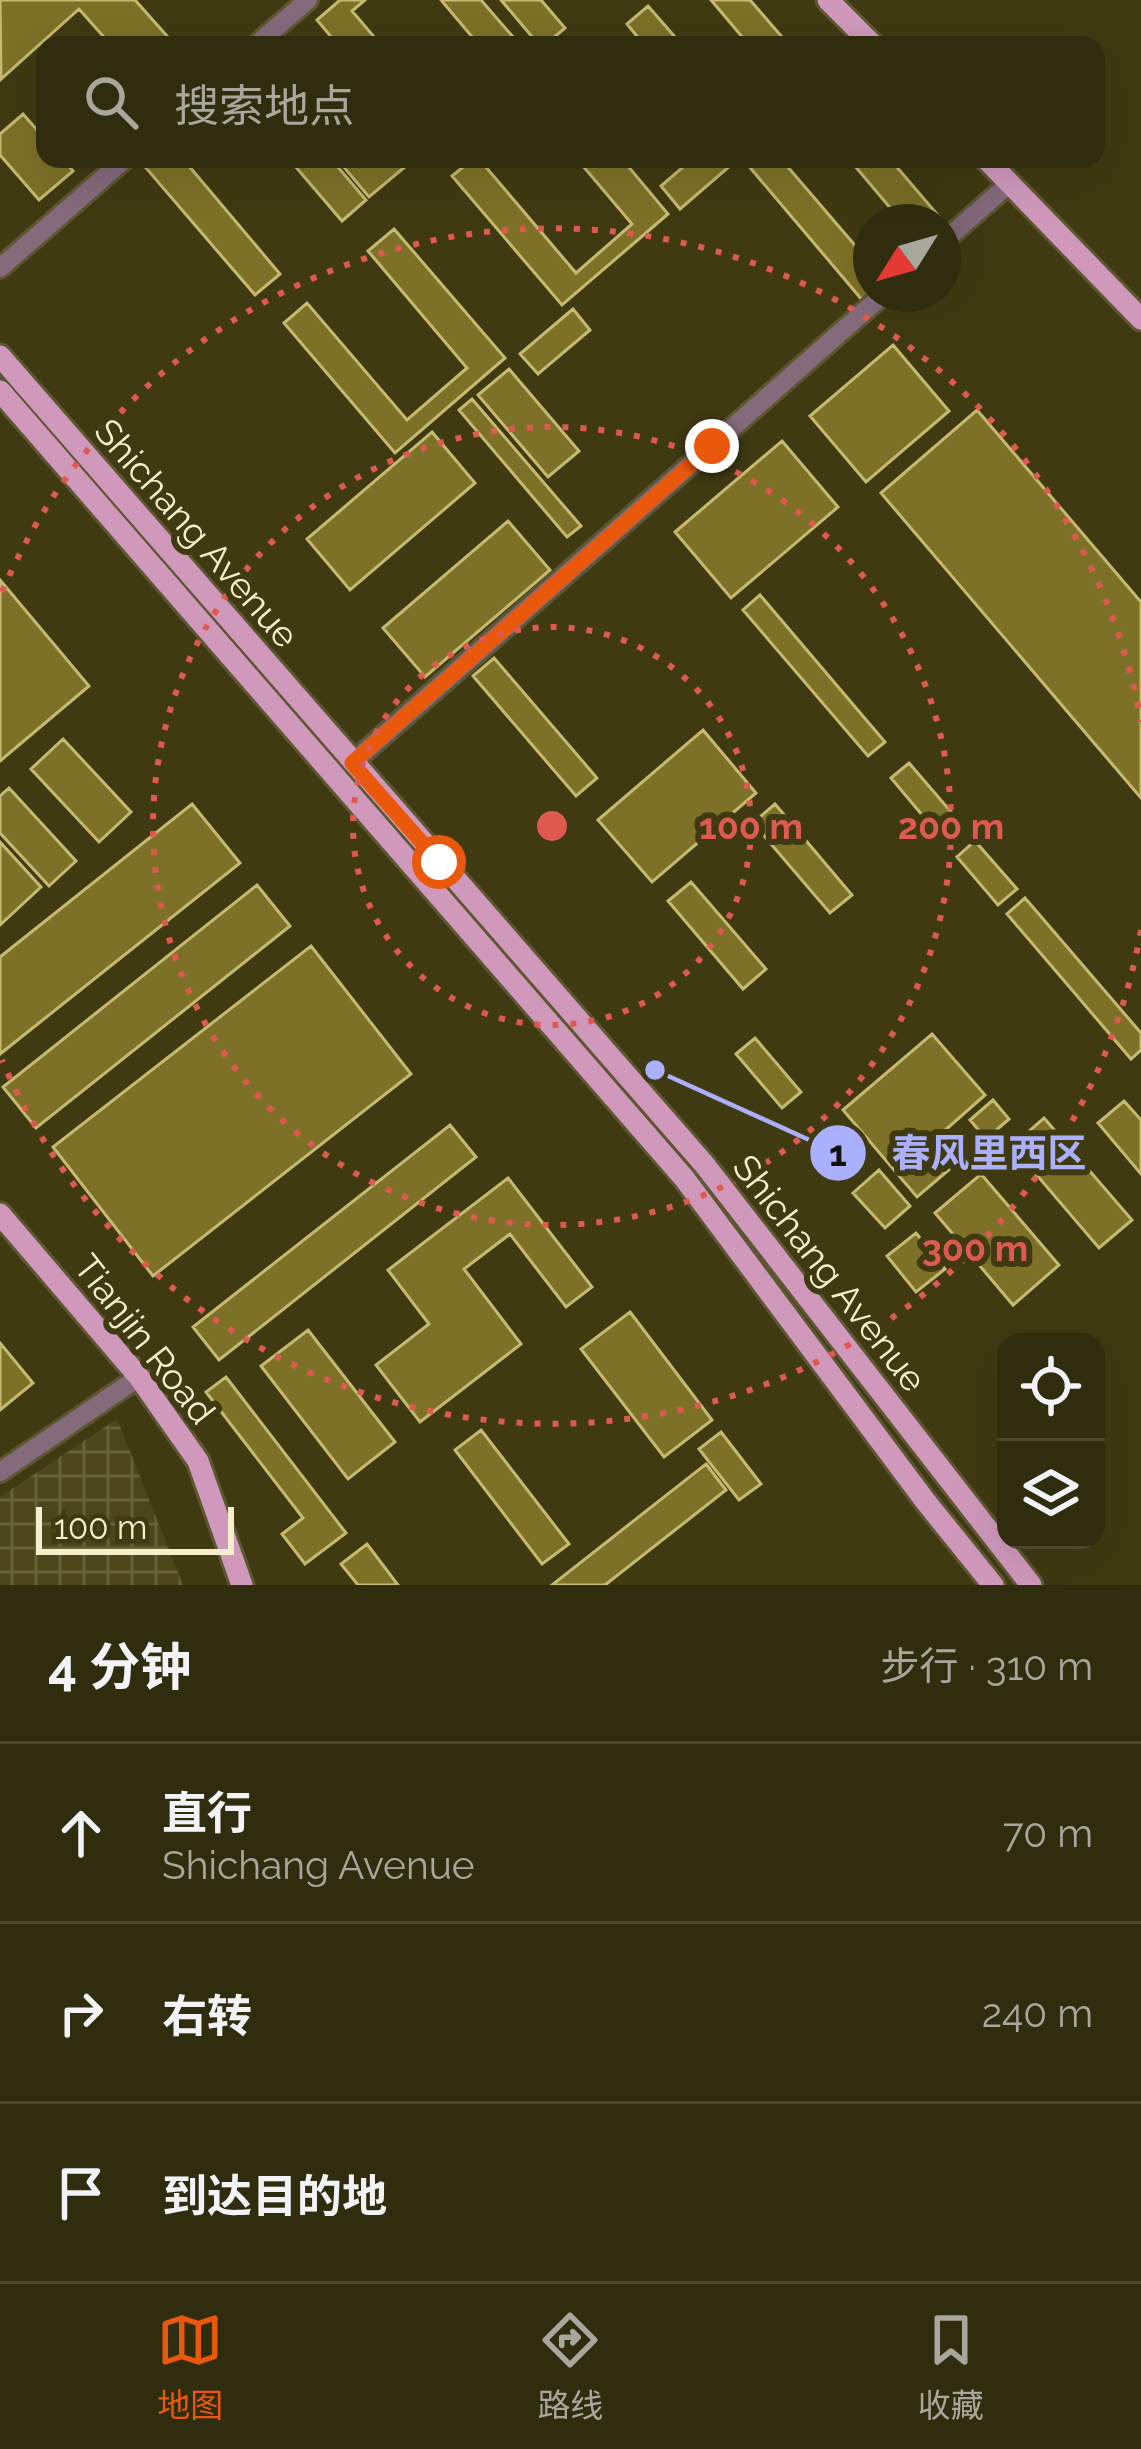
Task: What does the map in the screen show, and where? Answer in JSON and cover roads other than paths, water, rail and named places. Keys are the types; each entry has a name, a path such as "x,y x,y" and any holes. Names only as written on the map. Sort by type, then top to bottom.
{"main road":[{"path":"828,0 864,36"},
{"path":"995,168 1141,319"},
{"name":"Shichang Avenue","path":"0,356 704,1164 1030,1579"},
{"name":"Shichang Avenue","path":"0,391 684,1178 993,1585"},
{"name":"Tianjin Road","path":"0,1214 139,1377 198,1460 242,1585"}],"street":[{"path":"266,36 308,0"},
{"path":"0,268 115,168"},
{"path":"961,226 1010,183"},
{"path":"352,763 864,312"},
{"path":"0,1472 139,1377"}],"place":[{"name":"春风里西区","path":"655,1070"}]}
